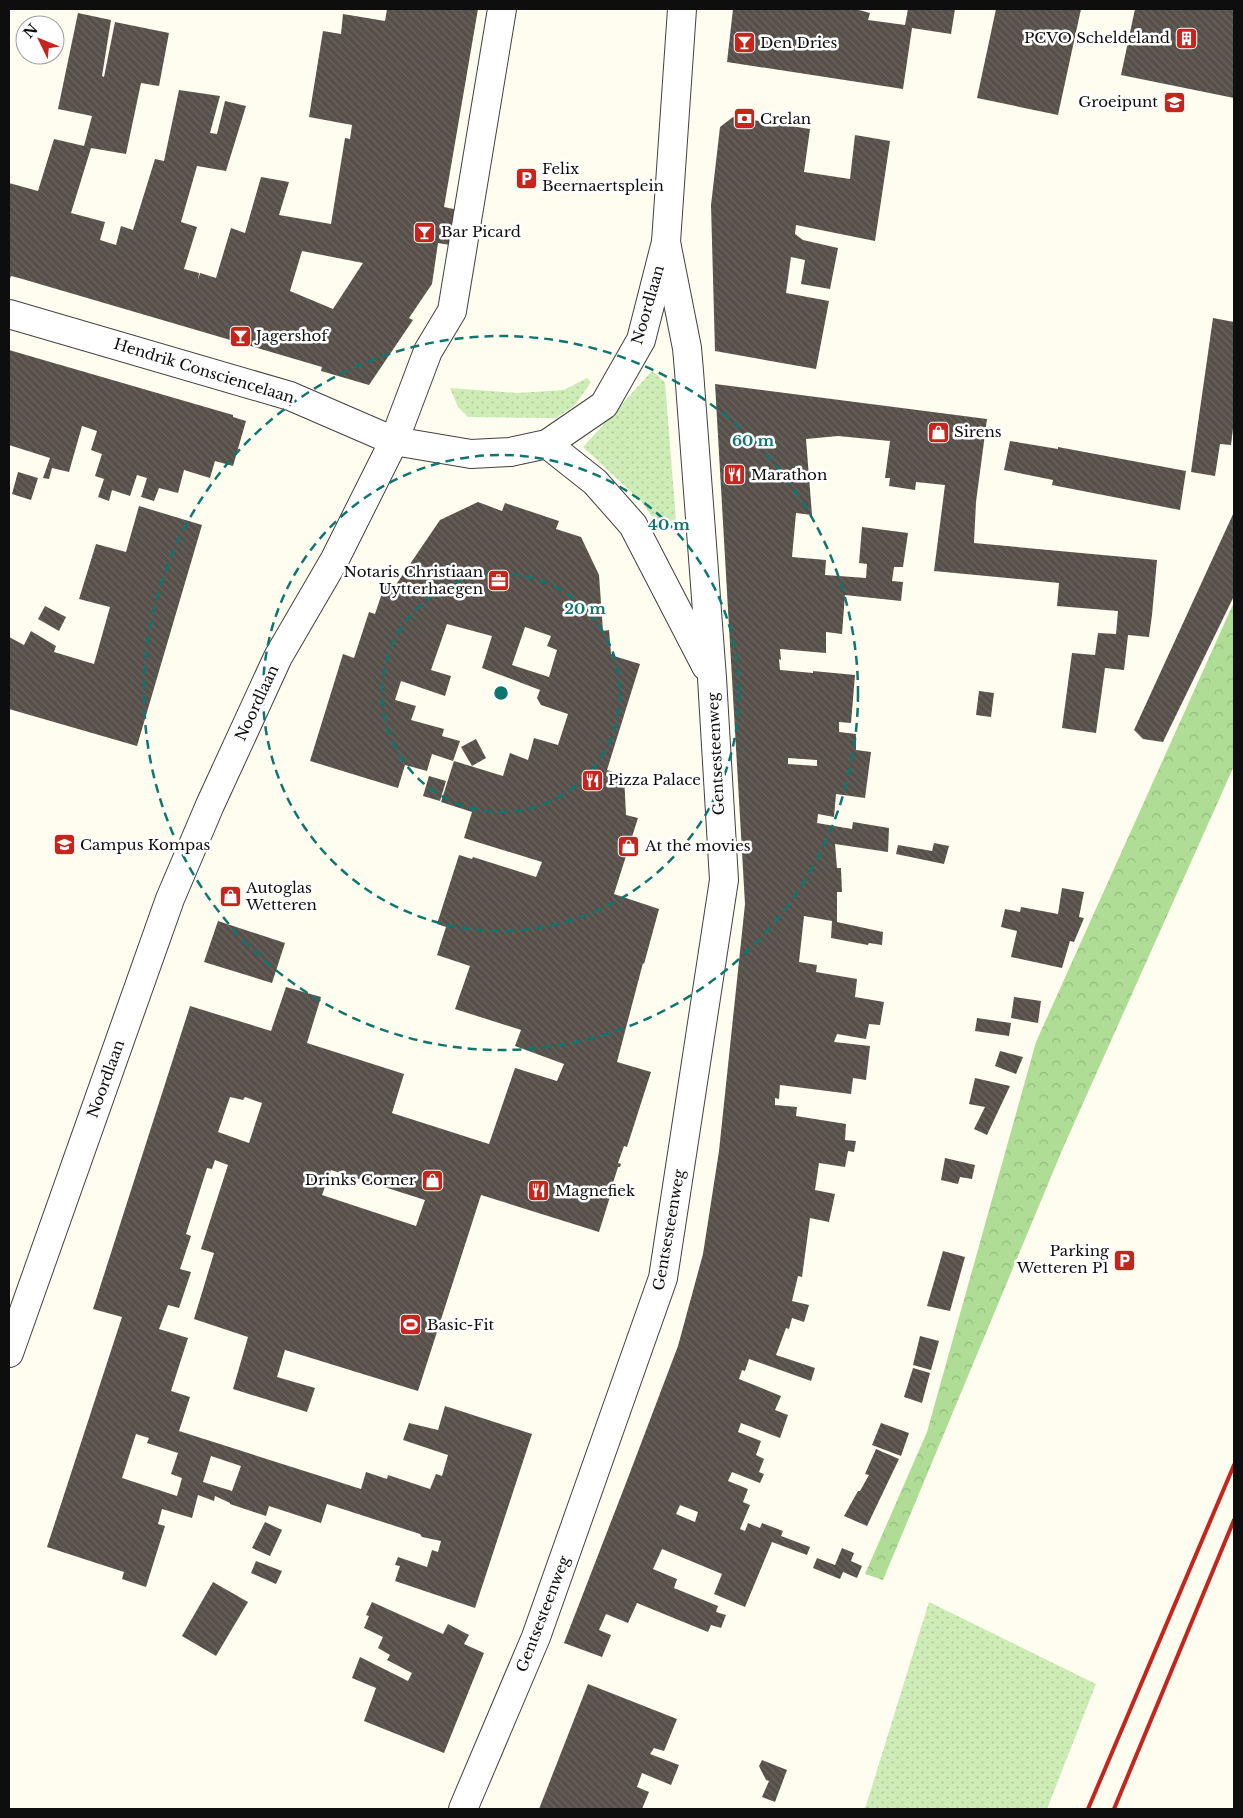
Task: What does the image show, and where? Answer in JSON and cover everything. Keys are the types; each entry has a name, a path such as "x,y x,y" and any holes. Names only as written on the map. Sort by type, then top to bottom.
{"street":[{"path":"394,441 428,351 452,310 502,9"},
{"path":"666,242 682,9"},
{"name":"Noordlaan","path":"9,1353 170,899 210,805 278,657 335,559 394,441 471,454 510,452 546,444 604,405 641,340 666,242"},
{"name":"Gentsesteenweg","path":"463,1809 536,1637 663,1278 724,880 712,678 687,348 666,242"},
{"name":"Hendrik Consciencelaan","path":"9,314 290,396 394,441"},
{"name":"Gentsesteenweg","path":"546,444 594,482 634,525 712,678"}],"green space":[{"path":"652,371 665,382 676,521 657,523 641,501 583,447"},
{"path":"587,378 591,382 575,405 556,418 468,417 458,407 450,388 518,393 564,390"},
{"path":"1234,602 1234,766 1063,1148 883,1580 865,1574 927,1432 1036,1042"},
{"path":"929,1602 1096,1684 1047,1809 865,1809"}],"building":[{"path":"387,9 478,9 444,207 468,212 462,247 438,243 432,284 409,318 413,320 369,385 321,371 322,367 19,278 11,276 9,281 9,183 38,191 54,139 84,146 92,116 58,109 78,13 111,20 102,76 104,77 115,22 169,33 159,86 141,83 126,154 91,148 71,213 105,222 100,240 116,245 121,226 133,230 155,159 164,161 179,90 220,96 210,133 217,134 225,101 246,106 226,171 197,166 181,222 197,227 184,269 199,273 198,280 200,273 216,278 231,228 245,233 261,177 289,182 279,215 331,224 345,138 350,139 352,125 309,117 323,31 341,34 343,14 385,21","holes":["302,251 363,263 333,309 290,291"]},
{"path":"733,9 855,9 870,13 868,20 905,25 908,9 955,9 951,34 912,28 903,89 727,62"},
{"path":"996,9 1081,9 1058,115 977,98"},
{"name":"PCVO Scheldeland","path":"1135,9 1234,9 1234,98 1121,75"},
{"path":"733,117 810,129 804,172 850,179 855,135 890,141 875,241 796,225 795,234 803,240 838,248 830,289 801,284 805,260 791,257 786,293 829,301 816,369 715,351 711,205 720,127"},
{"path":"1213,318 1234,322 1234,420 1231,445 1220,444 1215,476 1191,472"},
{"path":"9,350 233,415 233,417 246,421 233,466 215,461 210,478 184,470 178,493 159,488 154,501 141,497 147,478 137,475 130,496 112,490 109,501 98,497 104,479 95,476 102,454 91,450 97,431 82,426 69,472 52,468 49,479 43,478 50,458 9,445"},
{"path":"715,384 987,419 976,502 974,543 1157,560 1149,637 1128,635 1124,670 1105,668 1096,733 1062,728 1072,653 1095,655 1098,633 1116,634 1118,611 1057,606 1059,583 934,571 945,485 916,482 915,490 889,486 890,478 885,478 890,441 838,436 806,439 812,515 796,513 792,557 826,560 825,575 866,578 867,564 859,563 862,527 908,533 903,567 894,567 892,581 903,582 901,601 845,595 842,634 826,632 826,653 780,649 781,660 779,659 780,670 855,675 851,723 839,722 839,732 856,734 856,750 871,752 865,798 836,794 834,817 818,814 817,823 852,829 853,822 889,828 888,852 835,844 837,868 841,868 842,892 837,892 837,922 883,932 882,945 869,943 868,945 831,938 832,921 804,916 799,962 817,965 816,972 857,979 855,997 884,1002 880,1025 869,1024 866,1039 837,1034 834,1042 870,1046 866,1080 853,1078 851,1094 780,1085 779,1099 775,1098 775,1105 797,1107 796,1116 846,1124 845,1140 856,1141 854,1152 848,1151 845,1167 819,1163 815,1190 835,1194 829,1222 810,1218 802,1277 798,1276 792,1301 809,1305 804,1322 792,1318 789,1329 786,1328 776,1355 815,1368 811,1381 749,1359 745,1371 742,1370 739,1379 781,1396 775,1410 788,1415 780,1438 741,1423 738,1432 761,1441 756,1455 764,1459 759,1472 764,1474 760,1483 732,1472 728,1481 748,1489 743,1502 750,1505 740,1529 745,1531 748,1523 760,1528 762,1523 783,1531 781,1536 810,1547 807,1555 772,1542 745,1607 714,1594 722,1574 662,1549 653,1569 677,1579 674,1588 718,1606 716,1612 726,1615 721,1628 711,1625 708,1632 637,1603 628,1623 606,1614 599,1630 611,1635 602,1657 564,1643 678,1346 703,1254 719,1151 745,904","holes":["788,758 817,760 817,766 788,764","680,1505 698,1512 695,1522 676,1514"]},
{"path":"1010,441 1058,449 1058,447 1186,471 1180,510 1052,485 1053,480 1004,470"},
{"path":"18,472 38,478 31,500 12,494"},
{"path":"478,502 502,511 505,503 559,521 556,529 581,537 599,575 603,631 609,630 611,654 614,653 614,656 640,664 607,770 624,775 626,815 638,818 614,894 659,909 617,1062 651,1072 627,1147 624,1146 618,1163 621,1164 618,1167 599,1232 481,1195 418,1391 285,1350 277,1377 315,1388 307,1412 233,1389 248,1337 194,1319 214,1253 201,1249 228,1165 215,1160 212,1169 207,1168 186,1234 191,1236 180,1269 191,1272 179,1308 168,1305 159,1329 188,1338 171,1391 190,1397 179,1431 361,1489 366,1472 387,1479 388,1475 430,1489 436,1474 442,1476 448,1455 403,1440 409,1423 438,1430 445,1406 532,1434 475,1608 395,1581 400,1566 395,1565 398,1557 427,1567 432,1550 438,1552 441,1541 422,1537 420,1534 327,1504 321,1523 269,1506 266,1516 230,1504 215,1496 214,1501 198,1495 192,1518 162,1509 158,1524 165,1526 146,1587 122,1579 124,1572 47,1547 122,1317 93,1309 190,1006 271,1031 286,987 321,997 307,1043 404,1074 392,1113 489,1144 515,1068 557,1081 564,1064 515,1046 521,1030 455,1009 470,966 437,955 446,927 437,924 459,855 472,859 473,857 536,877 542,862 464,838 472,812 441,802 454,761 503,776 510,753 528,760 534,738 558,745 568,714 541,705 537,698 540,690 482,668 492,636 447,624 431,670 451,676 445,696 401,681 395,700 416,706 411,720 444,729 442,736 460,741 453,761 432,754 427,771 405,765 398,788 310,761 343,654 354,658 369,612 375,614 385,584 395,586 440,520","holes":["525,627 551,636 547,646 557,650 549,677 512,665","230,1097 243,1100 245,1097 262,1103 249,1143 218,1132","331,1170 425,1200 416,1226 322,1195","136,1434 149,1438 147,1443 178,1453 171,1474 182,1478 177,1496 122,1478","211,1456 241,1466 232,1491 203,1482"]},
{"path":"139,506 202,525 137,746 9,709 9,637 24,645 31,631 56,646 54,652 94,664 110,607 79,599 96,544 126,552"},
{"path":"1234,512 1234,596 1163,742 1143,739 1134,730"},
{"path":"45,606 66,617 59,631 38,619"},
{"path":"979,691 994,693 991,717 976,715"},
{"path":"476,739 486,758 472,766 461,747"},
{"path":"429,776 446,781 440,801 423,796"},
{"path":"934,843 949,846 944,864 896,854 898,845 932,851"},
{"path":"1062,888 1084,892 1079,917 1084,918 1074,942 1070,941 1062,968 1011,957 1017,931 1001,927 1005,909 1020,912 1021,907 1058,914"},
{"path":"218,921 285,943 272,983 204,962"},
{"path":"1014,997 1041,1001 1038,1023 1011,1018"},
{"path":"977,1018 1011,1023 1009,1036 975,1031"},
{"path":"1000,1051 1023,1057 1016,1074 995,1066"},
{"path":"975,1078 1010,1086 987,1135 974,1129 985,1107 969,1104"},
{"path":"945,1158 975,1165 972,1179 960,1177 958,1184 941,1180"},
{"path":"943,1251 965,1257 950,1311 927,1306"},
{"path":"920,1336 939,1341 931,1370 913,1365"},
{"path":"913,1368 930,1373 922,1403 904,1397"},
{"path":"881,1423 909,1433 901,1456 872,1445"},
{"path":"876,1449 899,1459 867,1526 844,1516 869,1475 865,1474"},
{"path":"265,1522 282,1530 270,1556 252,1548"},
{"path":"842,1548 854,1553 851,1561 862,1566 857,1578 843,1572 840,1579 813,1568 817,1558 835,1565"},
{"path":"256,1561 282,1571 276,1584 251,1573"},
{"path":"213,1582 248,1602 216,1656 182,1636"},
{"path":"372,1602 443,1634 448,1624 469,1635 464,1644 484,1653 444,1753 364,1721 376,1688 352,1678 360,1657 408,1681 412,1673 387,1660 390,1655 378,1648 383,1637 364,1628 369,1616 366,1615"},
{"path":"588,1684 677,1719 664,1751 654,1748 650,1754 679,1765 671,1785 642,1773 637,1787 649,1792 642,1809 539,1809"},
{"path":"762,1760 787,1770 775,1802 762,1797 769,1781 766,1780 759,1766"}],"railway":[{"path":"1088,1809 1234,1465"},
{"path":"1114,1809 1234,1520"}],"place":[{"name":"PCVO Scheldeland","path":"1186,38"},
{"name":"Den Dries","path":"744,43"},
{"name":"Groeipunt","path":"1174,102"},
{"name":"Crelan","path":"744,119"},
{"name":"Felix Beernaertsplein","path":"526,178"},
{"name":"Bar Picard","path":"425,232"},
{"name":"Jagershof","path":"240,336"},
{"name":"Sirens","path":"938,432"},
{"name":"Marathon","path":"735,475"},
{"name":"Notaris Christiaan Uytterhaegen","path":"499,581"},
{"name":"Pizza Palace","path":"592,780"},
{"name":"Campus Kompas","path":"64,845"},
{"name":"At the movies","path":"629,846"},
{"name":"Autoglas Wetteren","path":"230,897"},
{"name":"Drinks Corner","path":"432,1180"},
{"name":"Magnefiek","path":"539,1191"},
{"name":"Parking Wetteren P1","path":"1125,1260"},
{"name":"Basic-Fit","path":"411,1325"}]}
